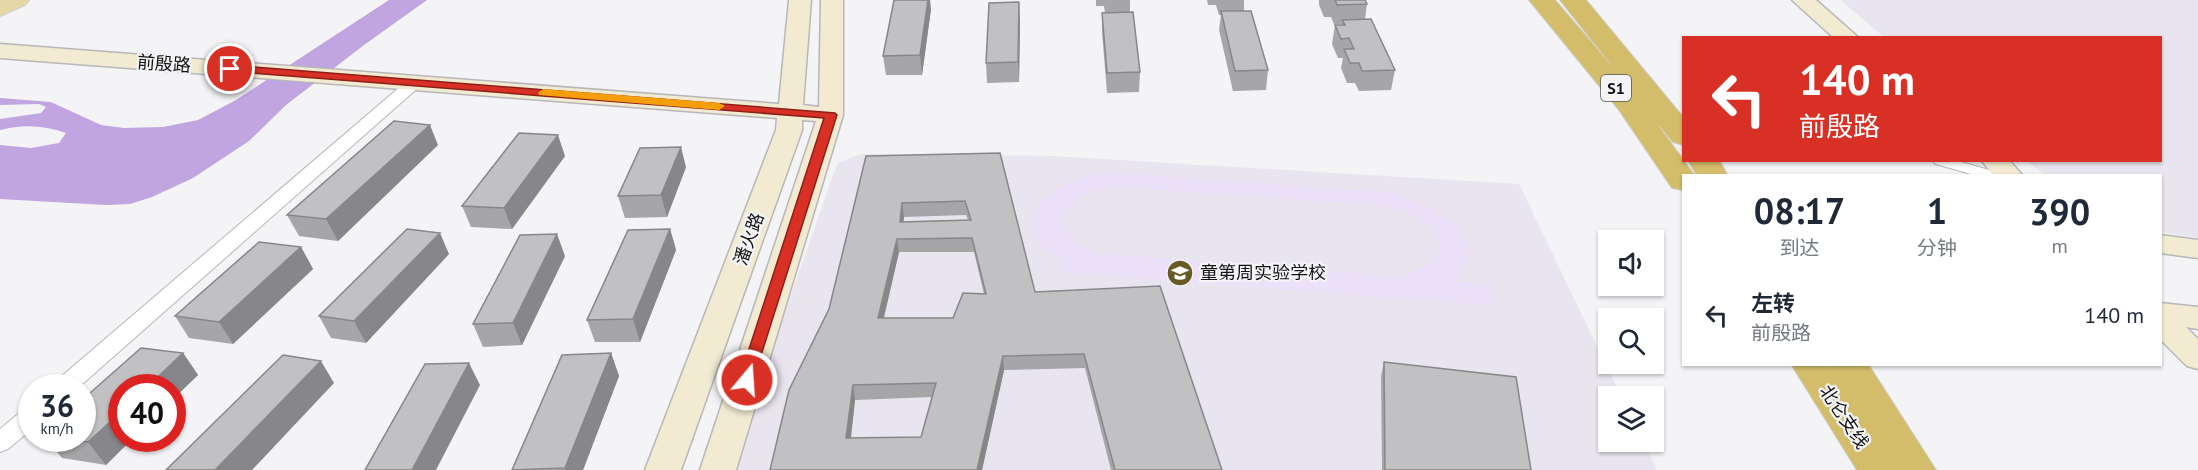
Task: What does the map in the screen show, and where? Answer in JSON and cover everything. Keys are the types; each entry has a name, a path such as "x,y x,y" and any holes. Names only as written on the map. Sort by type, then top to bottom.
{"highway":[{"name":"S1","path":"1542,0 1629,104 1682,180"},
{"name":"S1","path":"1573,0 1682,135"},
{"name":"北仑支线","path":"1810,366 1879,470"},
{"name":"北仑支线","path":"1849,366 1916,470"}],"main road":[{"path":"0,9 17,0"}],"street":[{"name":"潘火路","path":"663,470 790,121 800,0"},
{"path":"718,470 829,124 832,0"},
{"path":"1803,0 1846,36"},
{"name":"前殷路","path":"0,51 406,89 829,124"},
{"name":"前殷路","path":"0,61 406,89"},
{"path":"79,374 406,89"},
{"path":"1996,162 2008,174"},
{"path":"2162,244 2198,249"},
{"path":"2162,312 2198,318"},
{"path":"2162,322 2198,358"},
{"path":"0,443 18,427"}],"lane":[{"path":"1945,162 1987,174"}],"shaded area":[{"path":"389,0 427,0 286,105 249,141 193,178 152,197 130,204 106,205 0,199 0,145 31,148 59,143 66,133 33,126 0,130 0,119 41,113 46,107 39,104 0,105 0,98 51,102 101,125 124,128 163,127 198,120 236,100"},
{"path":"1840,0 2198,0 2198,238 2162,232 2162,174 2044,174 2028,162 2162,162 2162,36 1883,36"},
{"name":"童第周实验学校","path":"860,154 1054,156 1519,184 1598,348 1598,374 1610,374 1616,386 1598,386 1598,452 1648,452 1657,470 736,470 768,360 837,164"},
{"path":"1107,172 1394,193 1410,198 1442,214 1456,224 1465,236 1469,250 1466,265 1454,281 1491,284 1496,306 1060,272 1062,262 1043,247 1034,232 1033,217 1040,204 1052,192 1068,182 1087,175","holes":["1115,187 1376,205 1411,213 1432,229 1438,238 1439,247 1430,262 1410,273 1398,276 1105,254 1085,247 1072,238 1066,227 1065,217 1070,207 1081,198 1096,191"]}],"building":[{"path":"894,0 928,0 920,55 883,56"},
{"path":"1335,0 1365,0 1367,4 1337,5"},
{"path":"1019,2 1018,62 986,63 989,3"},
{"path":"1221,11 1251,11 1268,70 1235,71"},
{"path":"1133,12 1140,72 1107,73 1102,13"},
{"path":"1371,19 1395,70 1362,71 1359,63 1350,63 1344,49 1354,49 1349,38 1341,39 1335,25 1345,25 1342,20"},
{"path":"394,121 430,125 326,219 287,215"},
{"path":"519,133 558,135 504,208 462,206"},
{"path":"681,147 661,195 618,196 640,148"},
{"path":"1000,153 1035,292 1160,286 1222,470 1115,470 1084,354 1003,356 977,470 770,470 789,390 829,309 866,156","holes":["965,201 971,220 900,222 902,203","972,238 986,294 963,293 953,318 878,318 897,239","936,383 921,437 846,438 853,385"]},
{"path":"407,229 440,233 354,321 319,316"},
{"path":"670,229 633,319 587,320 628,230"},
{"path":"557,234 513,323 473,324 520,235"},
{"path":"259,242 301,247 219,322 175,316"},
{"path":"141,348 183,353 161,374 112,374"},
{"path":"611,353 565,468 512,470 562,355"},
{"path":"283,355 321,361 215,470 166,470"},
{"path":"1384,362 1516,377 1531,470 1385,470"},
{"path":"469,363 412,470 365,470 425,364"},
{"path":"108,377 108,424 96,435 96,388"}],"slow traffic":[{"path":"543,93 719,106"}],"place":[{"name":"童第周实验学校","path":"1180,273"}],"route":[{"path":"230,69 831,115 747,380"}]}
